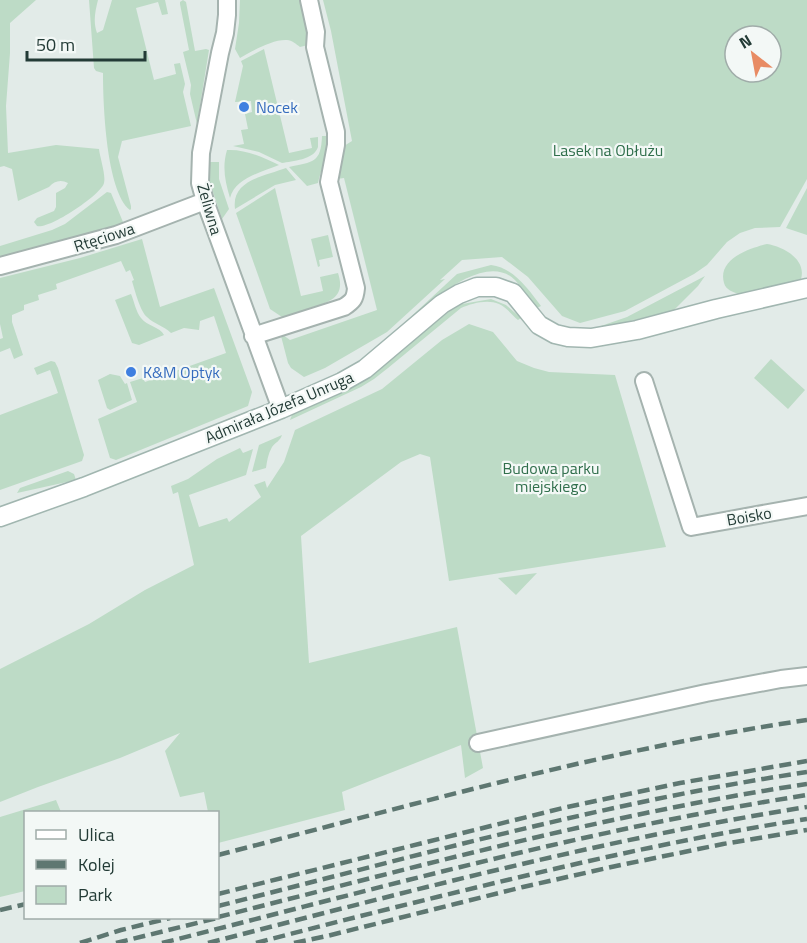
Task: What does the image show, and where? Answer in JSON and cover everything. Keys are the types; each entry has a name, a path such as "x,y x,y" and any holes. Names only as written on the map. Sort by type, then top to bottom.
{"street":[{"name":"Żeliwna","path":"226,0 225,33 201,153 200,183 281,409"},
{"path":"254,336 344,307 353,301 356,294 329,182 336,145 336,132 315,46 316,32 309,0"},
{"name":"Rtęciowa","path":"0,266 116,235 205,201"},
{"name":"Admirała Józefa Unruga","path":"0,517 84,487 281,409 342,382 365,369 442,304 477,287 496,287 513,293 539,325 555,334 591,338 637,330 807,288"},
{"name":"Boisko","path":"644,381 691,527 807,506"},
{"path":"478,743 706,693 807,676"}],"green space":[{"path":"0,0 36,0 10,23 6,106 8,153 56,145 99,149 104,171 104,183 94,195 63,217 43,226 37,226 34,222 37,218 54,211 56,193 65,188 68,183 55,182 18,201 12,169 0,167"},
{"path":"89,0 98,0 95,17 97,33 103,30 112,0 165,0 168,14 162,15 158,2 136,8 154,80 176,74 174,64 180,63 185,84 183,92 191,126 122,141 118,157 131,206 130,210 122,200 111,166 105,125 103,73 94,68"},
{"path":"183,0 186,2 195,51 209,50 197,124 183,52 189,50 180,4"},
{"path":"240,0 301,0 308,45 300,47 287,40 275,41 240,58 235,49"},
{"name":"Lasek na Obłużu","path":"323,0 807,0 807,179 780,227 755,228 740,233 727,242 707,265 694,274 625,311 580,323 562,316 528,277 502,257 462,260 440,280 445,279 387,332 325,368 304,377 288,363 281,336 290,340 377,310 344,178 337,179 344,146 352,141"},
{"path":"264,49 289,153 312,148 310,138 318,137 318,147 312,155 282,163 259,152 233,146 244,144 241,130 248,129 245,114 252,112 251,101 235,102 243,66 241,61"},
{"path":"322,136 328,136 327,153 318,183 307,186 289,167 314,160 320,152"},
{"path":"227,150 247,152 279,165 257,173 237,185 230,198 225,174"},
{"path":"210,162 219,162 219,179 229,209 222,219 210,183"},
{"path":"286,168 296,180 275,185 235,209 238,191 244,185"},
{"path":"275,188 301,296 323,291 320,277 338,273 340,281 338,293 330,301 282,317 270,309 236,213"},
{"path":"807,188 807,235 786,228"},
{"path":"107,192 111,193 123,222 121,224 67,241 0,257 0,246 65,224"},
{"path":"328,235 333,257 319,260 320,266 318,267 311,239"},
{"path":"142,239 160,307 214,288 252,392 248,406 116,460 110,458 98,419 137,402 130,382 143,378 145,382 226,353 214,316 200,321 199,330 184,328 171,333 144,314 136,295 130,270 126,272 121,261 56,284 57,289 38,295 39,300 24,305 24,310 12,315 12,322 23,355 14,359 10,348 0,352 0,339 3,338 0,324 0,278 80,258"},
{"path":"767,244 786,251 797,260 802,272 801,279 739,294 728,289 723,275 730,261 752,248"},
{"path":"491,265 514,275 526,286 541,306 537,308 510,276 496,271 480,273 447,290 390,336 457,274"},
{"path":"705,276 674,310 599,329 598,327 627,317"},
{"path":"131,294 141,318 164,335 139,345 132,343 115,300"},
{"path":"491,299 506,305 521,318 518,320 504,307 490,302 480,302 461,308 374,379 290,420 297,411 364,380 451,310 462,304"},
{"name":"Budowa parku miejskiego","path":"469,324 493,332 517,361 534,368 549,372 615,375 666,547 449,581 430,457 420,454 401,462 301,536 309,663 457,627 483,768 465,778 461,745 342,792 345,810 219,843 219,811 208,811 204,792 180,797 165,751 180,733 120,758 0,802 0,669 89,624 145,590 194,565 178,492 173,494 171,486 188,479 217,459 240,448 243,453 253,449 246,475 189,495 199,527 227,518 229,522 261,497 254,485 265,481 267,488 284,462 295,430 382,389 442,340"},
{"path":"771,359 805,390 788,409 754,378"},
{"path":"51,361 55,362 58,368 84,455 82,461 0,490 0,415 58,393 50,370 37,375 34,368"},
{"path":"110,374 120,376 125,384 127,383 132,400 110,410 107,408 98,380"},
{"path":"282,435 272,447 266,468 252,472 259,445"},
{"path":"68,471 74,474 76,480 17,493 20,488"},
{"path":"537,573 516,595 498,578"},
{"path":"56,800 61,811 24,811 24,891 0,897 0,817"}],"railway":[{"path":"219,855 584,762 732,732 807,720"},
{"path":"219,894 563,808 680,783 807,761"},
{"path":"219,906 584,815 732,784 807,772"},
{"path":"219,917 584,826 732,796 807,784"},
{"path":"162,943 483,861 644,825 807,795"},
{"path":"208,943 580,851 807,807"},
{"path":"256,943 575,864 667,844 807,819"},
{"path":"294,943 616,866 723,844 807,830"},
{"path":"0,910 24,904"},
{"path":"80,943 166,919"},
{"path":"116,943 213,919"}],"place":[{"name":"Nocek","path":"244,107"},
{"name":"K&M Optyk","path":"131,372"}]}
